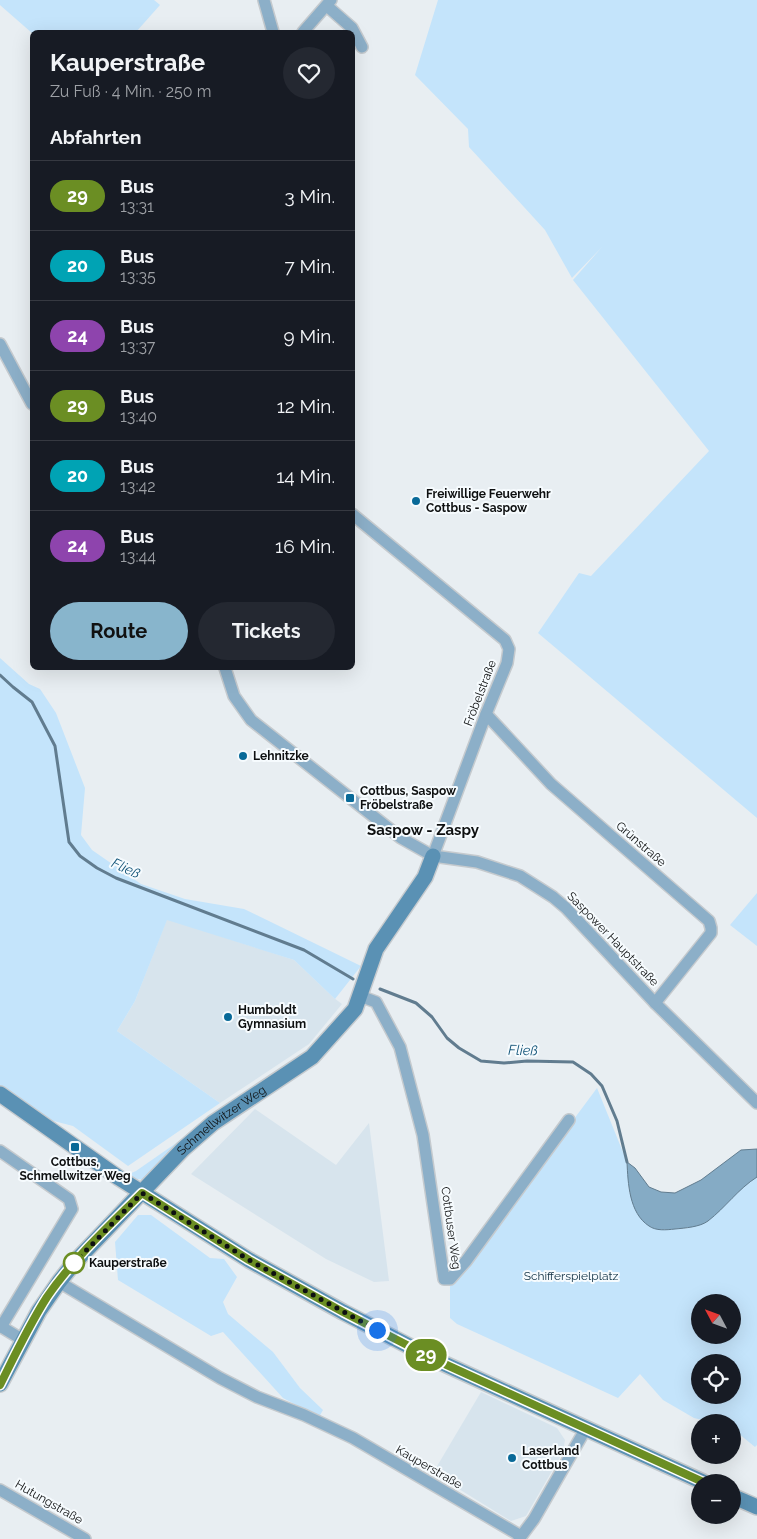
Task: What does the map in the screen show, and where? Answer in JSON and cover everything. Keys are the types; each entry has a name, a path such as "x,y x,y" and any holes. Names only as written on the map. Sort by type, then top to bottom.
{"street":[{"path":"264,0 272,30"},
{"path":"305,30 329,3 353,30"},
{"path":"355,34 362,47"},
{"path":"0,344 30,400"},
{"name":"Fröbelstraße","path":"355,516 505,640 509,649 507,664 486,714 433,856"},
{"name":"Saspower Hauptstraße","path":"226,670 234,696 251,720 400,838 433,856 477,862 520,876 553,897 566,908 655,1003 757,1103"},
{"name":"Grünstraße","path":"486,714 551,784 709,921 711,933 655,1003"},
{"name":"Schmellwitzer Weg","path":"0,1384 39,1311 74,1263 183,1149 213,1123 312,1057 355,1009 376,949 425,877 433,856"},
{"name":"Cottbuser Weg","path":"360,996 376,1002 400,1047 423,1135 444,1279 450,1279 466,1261 569,1120"},
{"path":"0,1094 142,1193 249,1260 343,1312 438,1361 585,1430 691,1477"},
{"path":"0,1151 69,1199 72,1209 1,1327 23,1340"},
{"name":"Kauperstraße","path":"59,1282 220,1378 257,1397 304,1415 353,1438 520,1538"},
{"path":"520,1538 534,1519 585,1430"},
{"name":"Hutungstraße","path":"0,1490 85,1539"},
{"path":"741,1500 757,1507"}],"shaded area":[{"name":"Humboldt Gymnasium","path":"167,919 294,960 342,1004 309,1044 220,1103 117,1031 135,1001"},
{"path":"255,1109 336,1165 369,1123 389,1281 374,1282 326,1259 191,1174"},
{"path":"757,1149 757,1177 705,1223 688,1228 658,1229 649,1226 637,1213 631,1197 627,1162 635,1168 649,1187 661,1192 675,1193 701,1180 741,1150"},
{"path":"481,1392 557,1428 565,1440 563,1452 526,1516 511,1521 433,1473"}],"green space":[{"path":"0,0 154,0 160,5 138,30 30,31 0,5"},
{"path":"438,0 757,0 757,818 538,633 579,573 591,576 709,451 573,280 602,247 572,278 545,230 469,147 468,129 415,75"},
{"path":"0,658 29,684 40,689 56,713 85,788 81,835 92,850 141,884 185,899 244,909 361,966 335,999 294,960 167,920 135,1001 117,1031 220,1103 128,1166 73,1126 46,1119 0,1086"},
{"path":"757,893 757,946 730,925"},
{"name":"Schifferspielplatz","path":"597,1088 627,1162 629,1191 637,1213 649,1226 661,1230 688,1228 707,1222 745,1184 757,1177 757,1445 755,1447 741,1436 741,1414 691,1414 691,1416 663,1400 640,1374 618,1398 457,1324 450,1318 450,1286"},
{"path":"205,1123 149,1178 138,1179 127,1175 136,1171"},
{"path":"138,1215 151,1215 210,1258 224,1259 237,1277 223,1302 228,1314 273,1352 300,1388 323,1410 319,1417 283,1398 223,1332 211,1336 118,1280 115,1242"}],"waterway":[{"name":"Fließ","path":"0,675 32,702 55,746 69,842 80,856 116,878 304,950 353,979"},
{"name":"Fließ","path":"380,989 416,1003 432,1017 447,1038 459,1048 481,1061 504,1063 527,1061 573,1062 591,1074 602,1086 617,1121 627,1162"}],"bus line":[{"name":"29","path":"0,1385 48,1296 74,1263 142,1193 249,1260 343,1312 438,1361 585,1430 691,1477"}],"place":[{"name":"Freiwillige Feuerwehr Cottbus - Saspow","path":"416,501"},
{"name":"Lehnitzke","path":"243,756"},
{"name":"Cottbus, Saspow Fröbelstraße","path":"350,798"},
{"name":"Humboldt Gymnasium","path":"228,1017"},
{"name":"Cottbus, Schmellwitzer Weg","path":"75,1147"},
{"name":"Kauperstraße","path":"74,1263"},
{"name":"Laserland Cottbus","path":"512,1458"}],"district":[{"name":"Saspow - Zaspy","path":"423,830"}],"route":[{"path":"74,1263 142,1193 249,1260 377,1330"}]}
